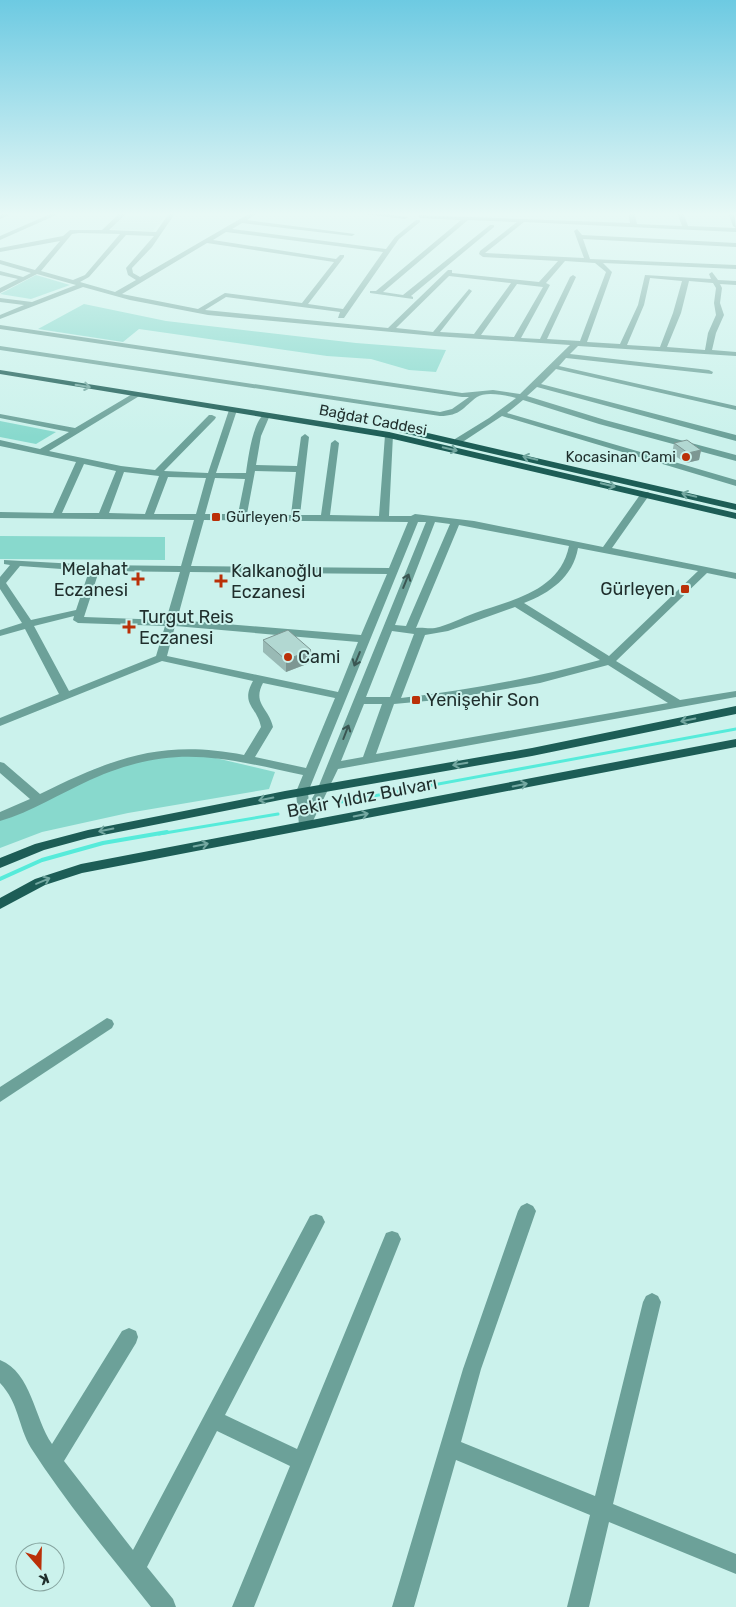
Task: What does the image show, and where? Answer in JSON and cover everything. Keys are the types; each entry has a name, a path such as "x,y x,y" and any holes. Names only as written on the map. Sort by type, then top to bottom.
{"main road":[{"name":"Bağdat Caddesi","path":"0,364 292,411 458,441 736,507"},
{"name":"Bağdat Caddesi","path":"0,372 389,435 736,516"},
{"name":"Bekir Yıldız Bulvarı","path":"0,863 72,837 302,792 532,752 736,710"},
{"name":"Bekir Yıldız Bulvarı","path":"0,904 40,882 81,869 736,743"}],"street":[{"path":"0,317 78,287"},
{"path":"90,287 199,312 436,334 736,354"},
{"path":"116,294 129,287"},
{"path":"304,305 318,287"},
{"path":"332,324 345,311 361,287"},
{"path":"377,293 384,287"},
{"path":"405,297 417,287"},
{"path":"390,330 404,313 437,287"},
{"path":"476,337 511,287"},
{"path":"516,340 545,287"},
{"path":"542,342 568,287"},
{"path":"458,441 502,414 537,385 579,343 603,287"},
{"path":"623,346 640,305 644,287"},
{"path":"663,349 677,313 684,287"},
{"path":"708,352 712,333 720,315 717,303 720,290 718,287"},
{"path":"359,290 422,300"},
{"path":"436,334 469,291"},
{"path":"199,312 225,295 345,311"},
{"path":"0,300 33,304"},
{"path":"0,327 453,394 500,392 736,458"},
{"path":"0,348 440,414 453,412 470,401 475,394"},
{"path":"564,356 709,372"},
{"path":"555,367 736,408"},
{"path":"537,385 736,438"},
{"path":"41,452 137,395"},
{"path":"161,658 211,476 233,410"},
{"path":"502,414 736,483"},
{"path":"242,517 257,436 266,415"},
{"path":"0,416 76,431"},
{"path":"149,516 161,473 212,417"},
{"path":"384,517 389,435"},
{"path":"294,517 305,437"},
{"path":"0,443 121,469 161,473 211,476 301,469"},
{"path":"325,517 335,443"},
{"path":"56,516 81,460"},
{"path":"103,516 121,469"},
{"path":"722,478 729,471"},
{"path":"606,550 644,494"},
{"path":"0,516 415,517 456,521 736,576"},
{"path":"306,825 302,792 415,517"},
{"path":"306,825 324,788 432,519"},
{"path":"368,760 392,701 416,629 456,521"},
{"path":"388,627 433,631 516,603 544,589 563,573 572,556 574,543"},
{"path":"66,696 28,624 1,584 12,562 95,568 393,571"},
{"path":"95,568 78,620 171,623 365,639"},
{"path":"359,700 432,699 510,686 610,661 705,570"},
{"path":"516,603 678,704"},
{"path":"0,632 80,612"},
{"path":"0,722 161,658 342,696"},
{"path":"247,760 267,727 267,722 253,702 254,688 259,678"},
{"path":"333,766 736,694"},
{"path":"0,817 105,768 154,754 204,753 310,773"},
{"path":"0,766 39,800"},
{"path":"0,1095 107,1024"},
{"path":"403,1607 472,1369 527,1211"},
{"path":"135,1568 316,1222"},
{"path":"243,1607 392,1239"},
{"path":"578,1607 652,1302"},
{"path":"53,1461 129,1337"},
{"path":"0,1368 17,1387 37,1439 80,1500 165,1607"},
{"path":"213,1419 302,1461"},
{"path":"449,1447 736,1564"}],"shaded area":[{"path":"13,287 64,287 31,299 0,294"},
{"path":"84,304 166,321 356,343 446,350 436,372 409,370 371,359 327,356 139,329 123,342 38,329"},
{"path":"0,421 56,432 36,444 0,437"},
{"path":"0,536 165,537 165,560 0,559"},
{"path":"203,755 275,772 269,789 128,813 42,832 0,848 0,819 95,769 157,756"}],"building":[{"path":"687,440 701,450 688,453 674,443"},
{"path":"288,630 311,650 286,660 263,640"}],"waterway":[{"path":"341,802 736,729"},
{"path":"159,834 278,814"},
{"path":"0,879 42,860 103,843 167,832"}],"place":[{"name":"Kocasinan Cami","path":"686,457"},
{"name":"Gürleyen 5","path":"216,517"},
{"name":"Melahat Eczanesi","path":"138,579"},
{"name":"Kalkanoğlu Eczanesi","path":"221,581"},
{"name":"Gürleyen","path":"685,589"},
{"name":"Turgut Reis Eczanesi","path":"129,627"},
{"name":"Cami","path":"288,657"},
{"name":"Yenişehir Son","path":"416,700"}]}
